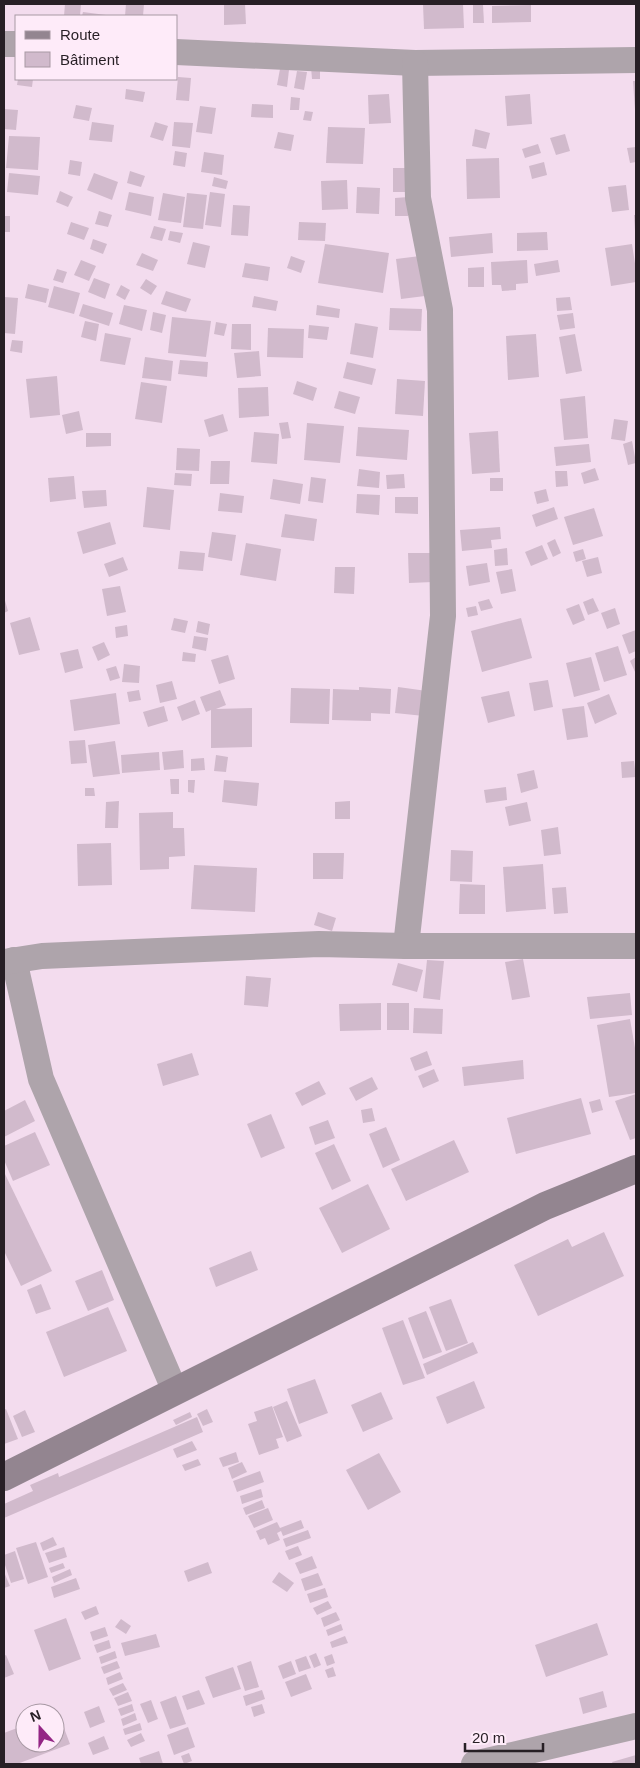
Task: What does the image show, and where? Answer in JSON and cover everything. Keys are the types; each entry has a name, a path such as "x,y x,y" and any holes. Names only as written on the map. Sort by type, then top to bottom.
{"main road":[{"path":"4,1477 545,1206 636,1169"}],"street":[{"path":"178,52 415,63 636,60"},
{"path":"406,946 443,616 440,310 418,198 415,63"},
{"path":"175,1391 41,1079 9,961 42,956 319,944 636,946"},
{"path":"474,1764 636,1726"}],"building":[{"path":"65,4 81,4 80,15 64,15"},
{"path":"126,4 144,4 143,15 125,15"},
{"path":"224,4 245,4 246,24 224,25"},
{"path":"423,4 463,4 464,28 424,29"},
{"path":"473,5 483,5 484,23 473,23"},
{"path":"531,5 531,22 492,23 492,6"},
{"path":"83,12 106,15 82,15"},
{"path":"311,67 320,67 320,79 312,79"},
{"path":"280,69 289,70 287,87 277,85"},
{"path":"297,71 307,72 304,90 294,88"},
{"path":"178,77 191,78 189,101 176,100"},
{"path":"18,80 33,80 32,87 17,85"},
{"path":"633,81 636,81 636,110 635,110"},
{"path":"126,89 145,92 143,102 125,99"},
{"path":"389,94 391,123 369,124 368,95"},
{"path":"530,94 532,124 507,126 505,96"},
{"path":"291,97 300,98 299,110 290,110"},
{"path":"252,104 273,105 273,118 251,117"},
{"path":"76,105 92,108 89,121 73,118"},
{"path":"200,106 216,108 212,134 196,132"},
{"path":"4,109 18,110 16,130 4,129"},
{"path":"305,111 313,112 311,121 303,120"},
{"path":"92,122 114,125 112,142 89,140"},
{"path":"155,122 168,126 163,141 150,137"},
{"path":"174,122 193,123 190,148 172,146"},
{"path":"328,127 365,128 363,164 326,163"},
{"path":"475,129 490,133 486,149 472,146"},
{"path":"278,132 294,135 291,151 274,148"},
{"path":"565,134 570,151 556,155 550,138"},
{"path":"9,136 40,137 38,170 6,168"},
{"path":"538,144 541,153 525,158 522,149"},
{"path":"636,147 636,162 630,163 627,148"},
{"path":"175,151 187,153 185,167 173,165"},
{"path":"204,152 224,155 222,175 201,172"},
{"path":"499,158 500,198 467,199 466,159"},
{"path":"70,160 82,162 80,176 68,174"},
{"path":"544,162 547,175 532,179 529,166"},
{"path":"393,168 410,168 410,192 393,192"},
{"path":"130,171 145,176 141,187 127,183"},
{"path":"9,173 40,176 38,195 7,192"},
{"path":"94,173 118,182 112,200 87,190"},
{"path":"214,177 228,181 226,189 212,186"},
{"path":"347,180 348,209 322,210 321,181"},
{"path":"626,185 629,210 612,212 608,187"},
{"path":"357,187 380,188 379,214 356,213"},
{"path":"60,191 73,197 68,207 56,202"},
{"path":"129,192 154,197 151,216 125,210"},
{"path":"210,192 225,194 221,227 205,225"},
{"path":"163,193 185,197 181,223 158,220"},
{"path":"187,193 207,195 203,229 183,227"},
{"path":"408,197 408,216 395,216 395,198"},
{"path":"233,205 250,206 248,236 231,235"},
{"path":"99,211 112,215 108,227 95,224"},
{"path":"634,215 636,215 636,231 635,231"},
{"path":"4,216 10,216 10,232 4,232"},
{"path":"71,222 89,228 84,240 67,234"},
{"path":"299,222 326,223 325,241 298,240"},
{"path":"154,226 166,229 162,241 150,238"},
{"path":"170,231 183,233 180,243 168,240"},
{"path":"547,232 548,250 517,251 517,233"},
{"path":"492,233 493,253 451,257 449,237"},
{"path":"93,239 107,244 103,254 90,249"},
{"path":"193,242 210,246 205,268 187,264"},
{"path":"325,244 389,253 383,293 318,283"},
{"path":"632,244 636,282 611,286 605,248"},
{"path":"142,253 158,260 153,271 136,265"},
{"path":"291,256 305,261 301,273 287,268"},
{"path":"420,256 425,296 401,299 396,259"},
{"path":"81,260 96,266 89,281 74,275"},
{"path":"527,260 528,283 516,284 516,290 502,291 501,285 492,285 491,262"},
{"path":"558,260 560,272 536,276 534,264"},
{"path":"245,263 270,267 268,281 242,277"},
{"path":"484,267 484,287 468,287 468,268"},
{"path":"57,269 67,272 63,283 53,280"},
{"path":"94,278 110,284 105,299 88,292"},
{"path":"146,279 157,286 151,295 140,288"},
{"path":"28,284 49,289 46,303 25,298"},
{"path":"121,285 130,290 125,300 116,295"},
{"path":"54,286 80,293 74,314 48,307"},
{"path":"166,291 191,299 186,312 161,304"},
{"path":"254,296 278,301 276,311 252,307"},
{"path":"4,297 18,298 15,334 4,333"},
{"path":"570,297 572,310 557,311 556,298"},
{"path":"83,304 113,313 109,326 79,316"},
{"path":"124,305 147,310 142,331 119,324"},
{"path":"317,305 340,309 339,318 316,315"},
{"path":"390,308 422,309 421,331 389,330"},
{"path":"153,312 166,315 162,333 150,330"},
{"path":"573,313 575,328 560,330 557,315"},
{"path":"172,317 211,321 206,357 168,353"},
{"path":"85,321 99,324 96,341 81,337"},
{"path":"216,322 227,324 224,336 214,334"},
{"path":"355,323 378,327 373,358 350,354"},
{"path":"232,324 251,324 251,350 231,349"},
{"path":"309,325 329,327 327,340 308,338"},
{"path":"268,328 304,329 303,358 267,357"},
{"path":"105,333 131,338 125,365 100,361"},
{"path":"536,334 539,377 508,380 506,336"},
{"path":"575,334 582,371 566,374 559,337"},
{"path":"12,340 23,341 22,353 10,351"},
{"path":"259,351 261,376 237,378 234,353"},
{"path":"145,357 173,361 171,381 142,378"},
{"path":"180,360 208,362 207,377 178,374"},
{"path":"347,362 376,369 372,385 343,378"},
{"path":"57,376 60,415 30,418 26,379"},
{"path":"397,379 425,381 423,416 395,414"},
{"path":"297,381 317,388 313,401 293,394"},
{"path":"141,382 167,386 162,423 135,419"},
{"path":"268,387 269,416 239,418 238,388"},
{"path":"339,391 360,397 355,414 334,408"},
{"path":"585,396 588,438 564,440 560,399"},
{"path":"79,411 83,430 66,434 62,415"},
{"path":"223,414 228,431 209,437 204,420"},
{"path":"614,419 628,421 625,441 611,439"},
{"path":"288,422 291,438 282,439 279,423"},
{"path":"307,423 344,426 340,463 304,460"},
{"path":"358,427 409,430 407,460 356,456"},
{"path":"498,431 500,472 472,474 469,433"},
{"path":"254,432 279,434 277,464 251,462"},
{"path":"86,433 111,433 111,446 86,447"},
{"path":"632,441 636,463 628,465 623,444"},
{"path":"589,444 591,462 556,466 554,447"},
{"path":"177,448 200,449 199,471 176,470"},
{"path":"211,461 230,461 229,484 210,484"},
{"path":"595,468 599,480 584,484 581,473"},
{"path":"359,469 380,472 379,488 357,486"},
{"path":"555,471 567,471 568,486 556,487"},
{"path":"175,473 192,474 191,486 174,485"},
{"path":"404,474 405,488 387,489 386,475"},
{"path":"74,476 76,499 50,502 48,478"},
{"path":"311,477 326,479 323,503 308,501"},
{"path":"490,478 503,478 503,491 490,491"},
{"path":"273,479 303,484 300,504 270,499"},
{"path":"147,487 174,490 170,530 143,527"},
{"path":"546,489 549,501 537,504 534,492"},
{"path":"106,490 107,506 84,508 82,491"},
{"path":"220,493 244,496 242,513 218,511"},
{"path":"357,494 380,495 379,515 356,513"},
{"path":"395,497 418,497 418,514 395,513"},
{"path":"554,507 558,519 536,527 532,515"},
{"path":"594,508 603,536 573,545 564,517"},
{"path":"285,514 317,519 314,541 281,537"},
{"path":"110,522 116,544 83,554 77,532"},
{"path":"500,527 501,539 491,540 492,548 462,551 460,530"},
{"path":"212,532 236,535 232,561 208,557"},
{"path":"555,539 561,553 553,557 547,543"},
{"path":"246,543 281,549 276,581 240,575"},
{"path":"542,545 548,559 531,566 525,552"},
{"path":"507,548 508,565 495,566 494,550"},
{"path":"583,549 586,559 576,562 573,552"},
{"path":"180,551 205,553 203,571 178,569"},
{"path":"408,553 433,553 433,582 409,583"},
{"path":"123,557 128,570 109,577 104,564"},
{"path":"598,557 602,573 587,577 582,561"},
{"path":"487,563 490,582 469,586 466,566"},
{"path":"335,567 355,567 354,594 334,593"},
{"path":"512,569 516,591 501,594 496,572"},
{"path":"120,586 126,612 107,616 102,589"},
{"path":"4,597 8,611 4,613"},
{"path":"593,598 599,611 588,615 583,602"},
{"path":"489,599 493,608 481,611 478,602"},
{"path":"579,604 585,620 573,625 566,609"},
{"path":"476,606 478,615 468,617 466,608"},
{"path":"615,608 620,624 607,629 601,613"},
{"path":"30,617 40,650 19,655 10,623"},
{"path":"174,618 188,621 185,633 171,630"},
{"path":"521,618 532,658 482,672 471,631"},
{"path":"198,621 210,624 208,635 196,632"},
{"path":"127,625 128,636 116,638 115,627"},
{"path":"636,630 636,651 629,654 622,635"},
{"path":"194,636 208,638 206,651 192,648"},
{"path":"104,642 110,655 98,661 92,647"},
{"path":"618,646 627,675 604,682 595,653"},
{"path":"78,649 83,668 65,673 60,653"},
{"path":"183,652 196,654 195,662 182,661"},
{"path":"228,655 235,679 219,684 211,660"},
{"path":"591,657 600,690 574,697 566,663"},
{"path":"636,657 636,674 630,661"},
{"path":"124,664 140,666 139,683 122,682"},
{"path":"116,666 120,678 110,681 106,669"},
{"path":"548,680 553,707 534,711 529,683"},
{"path":"172,681 177,699 160,703 156,685"},
{"path":"359,687 391,689 390,714 371,713 371,721 332,720 333,689 359,690"},
{"path":"398,687 427,691 424,716 395,713"},
{"path":"291,688 330,689 329,724 290,723"},
{"path":"139,690 141,700 129,702 127,692"},
{"path":"220,690 226,705 216,709 252,708 252,747 211,748 211,710 206,712 200,697"},
{"path":"509,691 515,716 488,723 481,697"},
{"path":"116,693 120,724 74,731 70,700"},
{"path":"609,694 617,714 595,724 587,703"},
{"path":"195,700 200,714 182,721 177,707"},
{"path":"164,706 168,721 148,727 143,712"},
{"path":"584,706 588,737 567,740 562,709"},
{"path":"85,740 87,763 71,764 69,741"},
{"path":"115,741 120,774 93,777 88,745"},
{"path":"183,750 184,768 164,770 162,752"},
{"path":"159,752 160,770 122,773 121,755"},
{"path":"216,755 228,757 226,772 214,771"},
{"path":"204,758 205,770 191,771 191,759"},
{"path":"634,761 636,777 622,778 621,762"},
{"path":"534,770 538,788 521,793 517,774"},
{"path":"170,779 179,779 179,794 171,794"},
{"path":"188,780 195,780 194,793 188,792"},
{"path":"224,780 259,783 257,806 222,802"},
{"path":"506,787 507,800 486,803 484,790"},
{"path":"85,788 94,788 95,796 85,796"},
{"path":"119,801 118,828 105,828 106,802"},
{"path":"350,801 350,819 335,819 335,802"},
{"path":"527,802 531,821 509,826 505,807"},
{"path":"173,812 173,828 184,828 185,856 169,857 169,869 140,870 139,813"},
{"path":"558,827 561,854 544,856 541,830"},
{"path":"111,843 112,885 78,886 77,844"},
{"path":"451,850 473,851 472,882 450,881"},
{"path":"313,853 344,853 343,879 313,879"},
{"path":"543,864 546,909 506,912 503,867"},
{"path":"194,865 257,868 255,912 191,909"},
{"path":"460,884 485,885 485,914 459,914"},
{"path":"566,887 568,913 554,914 552,888"},
{"path":"318,912 336,918 332,931 314,925"},
{"path":"523,959 530,997 512,1000 505,962"},
{"path":"427,960 444,961 440,1000 423,998"},
{"path":"398,963 423,970 417,992 392,985"},
{"path":"246,976 271,978 268,1007 244,1005"},
{"path":"630,993 632,1015 590,1019 587,997"},
{"path":"381,1003 381,1030 340,1031 339,1004"},
{"path":"387,1003 409,1003 409,1030 387,1030"},
{"path":"414,1008 443,1009 442,1034 413,1033"},
{"path":"630,1019 636,1054 636,1093 609,1097 597,1025"},
{"path":"427,1051 432,1065 415,1071 410,1058"},
{"path":"192,1053 199,1075 163,1086 157,1064"},
{"path":"523,1060 524,1079 464,1086 462,1067"},
{"path":"434,1069 439,1081 423,1088 418,1076"},
{"path":"372,1077 378,1089 356,1101 349,1088"},
{"path":"319,1081 326,1094 302,1106 295,1093"},
{"path":"636,1094 636,1138 630,1140 615,1101"},
{"path":"581,1098 591,1134 516,1154 507,1118"},
{"path":"600,1099 603,1110 592,1113 589,1102"},
{"path":"25,1100 35,1121 4,1137 4,1111"},
{"path":"372,1108 375,1121 363,1123 361,1110"},
{"path":"271,1114 285,1148 261,1158 247,1124"},
{"path":"328,1120 335,1138 315,1145 309,1127"},
{"path":"386,1127 400,1160 383,1168 369,1134"},
{"path":"35,1132 50,1165 13,1181 4,1160 4,1146"},
{"path":"454,1140 469,1172 406,1201 391,1169"},
{"path":"334,1144 351,1181 332,1190 315,1153"},
{"path":"4,1172 52,1271 21,1286 4,1251"},
{"path":"368,1184 390,1229 342,1253 319,1208"},
{"path":"604,1232 624,1276 538,1316 514,1265 568,1239 572,1247"},
{"path":"251,1251 258,1270 216,1287 209,1268"},
{"path":"102,1270 114,1300 88,1311 75,1281"},
{"path":"41,1284 51,1309 36,1314 27,1290"},
{"path":"451,1299 468,1343 446,1351 429,1307"},
{"path":"108,1307 127,1351 64,1377 46,1332"},
{"path":"426,1311 442,1352 423,1359 408,1318"},
{"path":"403,1320 425,1378 403,1385 382,1328"},
{"path":"473,1342 478,1353 427,1375 423,1364"},
{"path":"315,1379 328,1413 299,1424 287,1389"},
{"path":"474,1381 485,1408 447,1424 436,1397"},
{"path":"381,1392 393,1419 363,1432 351,1405"},
{"path":"287,1401 302,1436 287,1442 273,1407"},
{"path":"272,1406 283,1437 276,1439 279,1448 259,1455 248,1424 257,1421 254,1412"},
{"path":"6,1409 18,1439 4,1444 4,1410"},
{"path":"207,1409 213,1422 203,1426 197,1414"},
{"path":"25,1410 35,1432 22,1437 13,1416"},
{"path":"190,1412 192,1417 176,1425 173,1420"},
{"path":"197,1417 203,1432 4,1518 4,1504 33,1491 30,1485 58,1473 59,1477"},
{"path":"192,1441 197,1450 177,1458 173,1449"},
{"path":"236,1452 239,1462 223,1467 219,1458"},
{"path":"379,1453 401,1492 368,1510 346,1470"},
{"path":"198,1459 201,1465 185,1471 182,1465"},
{"path":"242,1462 247,1472 232,1479 228,1468"},
{"path":"260,1471 264,1482 237,1492 233,1481"},
{"path":"261,1489 263,1497 242,1504 240,1496"},
{"path":"262,1500 265,1508 246,1515 243,1508"},
{"path":"268,1508 273,1520 254,1528 248,1516"},
{"path":"301,1520 304,1528 283,1536 281,1531 277,1533 280,1540 268,1545 265,1538 260,1540 256,1531 277,1522 280,1528"},
{"path":"308,1530 311,1538 286,1547 283,1539"},
{"path":"53,1537 57,1545 43,1551 40,1543"},
{"path":"36,1542 48,1577 28,1584 16,1548"},
{"path":"298,1546 302,1555 289,1560 285,1551"},
{"path":"64,1547 67,1557 49,1563 45,1553"},
{"path":"15,1551 24,1579 11,1583 4,1562 4,1555"},
{"path":"312,1556 317,1568 300,1574 295,1563"},
{"path":"208,1562 212,1573 188,1582 184,1571"},
{"path":"63,1563 65,1568 51,1573 49,1568"},
{"path":"70,1569 72,1575 54,1583 52,1577"},
{"path":"4,1572 10,1586 4,1588"},
{"path":"279,1572 294,1583 287,1592 272,1582"},
{"path":"318,1573 323,1585 305,1591 301,1579"},
{"path":"76,1578 80,1589 54,1598 51,1587"},
{"path":"325,1588 328,1597 310,1603 307,1594"},
{"path":"328,1601 332,1608 317,1615 313,1608"},
{"path":"96,1606 99,1614 85,1620 81,1612"},
{"path":"336,1612 340,1620 324,1627 321,1618"},
{"path":"66,1618 81,1659 49,1671 34,1630"},
{"path":"121,1619 131,1626 126,1634 115,1627"},
{"path":"597,1623 608,1655 546,1677 535,1645"},
{"path":"341,1624 343,1630 328,1636 326,1630"},
{"path":"105,1627 108,1636 93,1641 90,1632"},
{"path":"156,1634 160,1647 125,1656 121,1643"},
{"path":"345,1636 348,1643 332,1648 330,1642"},
{"path":"109,1640 111,1648 97,1653 94,1645"},
{"path":"115,1651 117,1658 101,1664 99,1657"},
{"path":"316,1653 321,1665 314,1668 309,1656"},
{"path":"332,1654 335,1663 327,1666 324,1657"},
{"path":"6,1655 14,1674 4,1678 4,1656"},
{"path":"306,1656 311,1668 299,1672 295,1660"},
{"path":"117,1661 120,1668 104,1674 101,1667"},
{"path":"251,1661 259,1687 245,1691 237,1666"},
{"path":"291,1661 296,1674 283,1679 278,1666"},
{"path":"233,1667 241,1689 213,1698 205,1677"},
{"path":"333,1667 336,1676 328,1678 325,1670"},
{"path":"120,1672 123,1679 108,1685 106,1678"},
{"path":"306,1674 312,1689 291,1697 285,1682"},
{"path":"123,1683 127,1690 113,1696 109,1689"},
{"path":"199,1690 205,1704 187,1710 182,1696"},
{"path":"262,1690 265,1699 246,1706 243,1696"},
{"path":"603,1691 607,1707 583,1714 579,1698"},
{"path":"128,1692 132,1701 118,1706 114,1698"},
{"path":"176,1696 186,1724 170,1729 160,1702"},
{"path":"151,1700 158,1719 148,1723 140,1704"},
{"path":"132,1704 134,1711 121,1716 118,1709"},
{"path":"262,1704 265,1713 254,1717 251,1707"},
{"path":"99,1706 105,1722 90,1728 84,1712"},
{"path":"135,1713 137,1720 123,1726 121,1719"},
{"path":"140,1723 142,1730 125,1735 123,1729"},
{"path":"188,1727 195,1747 174,1755 167,1735"},
{"path":"15,1729 15,1753 46,1753 17,1764 4,1764 4,1733"},
{"path":"65,1731 70,1744 65,1746"},
{"path":"141,1733 145,1741 131,1747 127,1740"},
{"path":"104,1736 109,1749 93,1755 88,1743"},
{"path":"159,1751 163,1764 141,1764 139,1758"},
{"path":"189,1753 192,1761 184,1764 181,1756"},
{"path":"636,1755 636,1764 613,1764 612,1762"}]}
